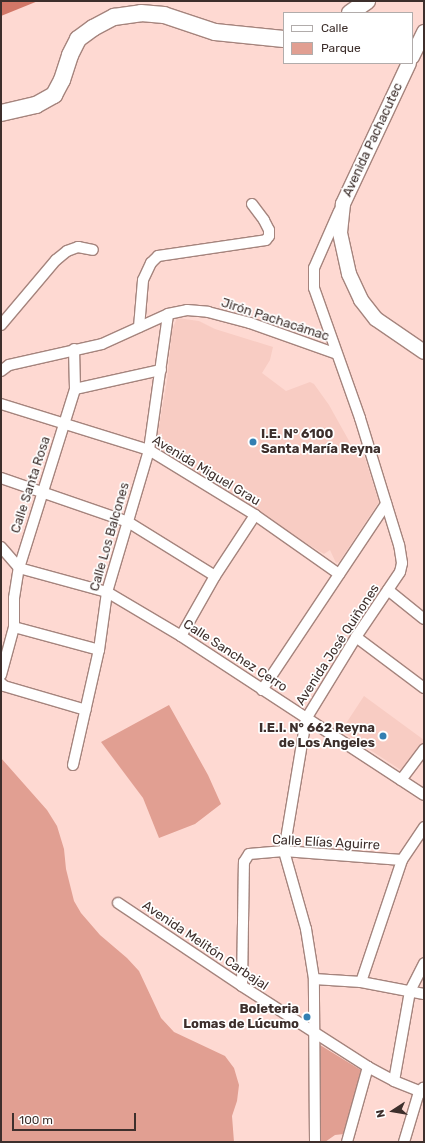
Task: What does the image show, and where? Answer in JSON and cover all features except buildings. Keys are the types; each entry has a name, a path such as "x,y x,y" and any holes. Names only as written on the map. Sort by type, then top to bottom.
{"main road":[{"path":"351,12 367,1"},
{"path":"1,113 36,105 54,95 62,80 70,55 78,40 93,28 114,17 141,13 164,15 215,32 283,39"},
{"path":"413,55 424,32"},
{"name":"Avenida Pachacutec","path":"409,64 342,204 340,234 344,256 361,300 376,319 424,352"}],"street":[{"path":"139,327 143,280 151,263 158,256 266,240 269,236 269,230 264,220 252,204"},
{"name":"Avenida José Quiñones","path":"314,1142 314,979 306,929 284,851 306,719 356,637 400,572 402,563 399,545 360,418 314,288 313,277 318,256 342,204"},
{"path":"1,325 56,260 66,252 78,248 93,250"},
{"name":"Jirón Pachacámac","path":"1,371 9,365 74,349 102,344 168,314 187,310 208,312 250,323 337,354"},
{"name":"Calle Los Balcones","path":"73,765 99,650 107,592 149,450 168,314"},
{"name":"Calle Santa Rosa","path":"1,676 14,627 14,598 19,568 75,389 74,349"},
{"path":"75,389 161,370"},
{"name":"Avenida Miguel Grau","path":"1,404 149,450 255,515 339,574"},
{"path":"1,478 128,522 215,576"},
{"path":"262,690 386,504"},
{"path":"182,636 215,576 255,515"},
{"path":"1,547 19,568"},
{"name":"Calle Sanchez Cerro","path":"19,568 107,592 182,636 306,719 424,794"},
{"path":"388,590 424,619"},
{"path":"14,627 99,650"},
{"path":"356,637 424,688"},
{"path":"2,685 86,710"},
{"path":"402,780 424,749"},
{"path":"361,982 393,882 402,860 424,827"},
{"name":"Calle Elías Aguirre","path":"242,986 244,862 249,854 284,851 402,860"},
{"name":"Avenida Melitón Carbajal","path":"118,903 242,986 368,1067 394,1081 422,1090"},
{"path":"394,1081 410,991 424,963"},
{"path":"314,979 361,982 424,994"},
{"path":"347,1142 368,1067"},
{"path":"404,1142 422,1090"}],"shaded area":[{"path":"1,1 38,1 1,16"},
{"name":"I.E. N° 6100 Santa María Reyna","path":"177,318 199,321 215,329 273,347 270,360 262,373 286,391 310,382 314,384 329,405 353,448 365,458 379,502 339,562 336,563 330,550 324,554 252,510 178,459 155,448 167,381 172,330"},
{"name":"I.E.I. N° 662 Reyna de Los Angeles","path":"364,696 424,740 424,744 404,772 341,731"}],"green space":[{"path":"169,705 208,775 221,804 195,824 159,838 143,798 101,742"},
{"path":"1,758 47,810 57,826 64,849 66,869 74,901 81,913 100,935 127,958 139,971 161,1018 174,1032 225,1056 234,1068 239,1085 237,1101 232,1116 234,1142 1,1142"},
{"path":"320,1045 364,1072 344,1134 335,1135 325,1142 320,1142 318,1047"}],"place":[{"name":"I.E. N° 6100 Santa María Reyna","path":"253,442"},
{"name":"I.E.I. N° 662 Reyna de Los Angeles","path":"383,736"},
{"name":"Boleteria Lomas de Lúcumo","path":"307,1017"}]}
